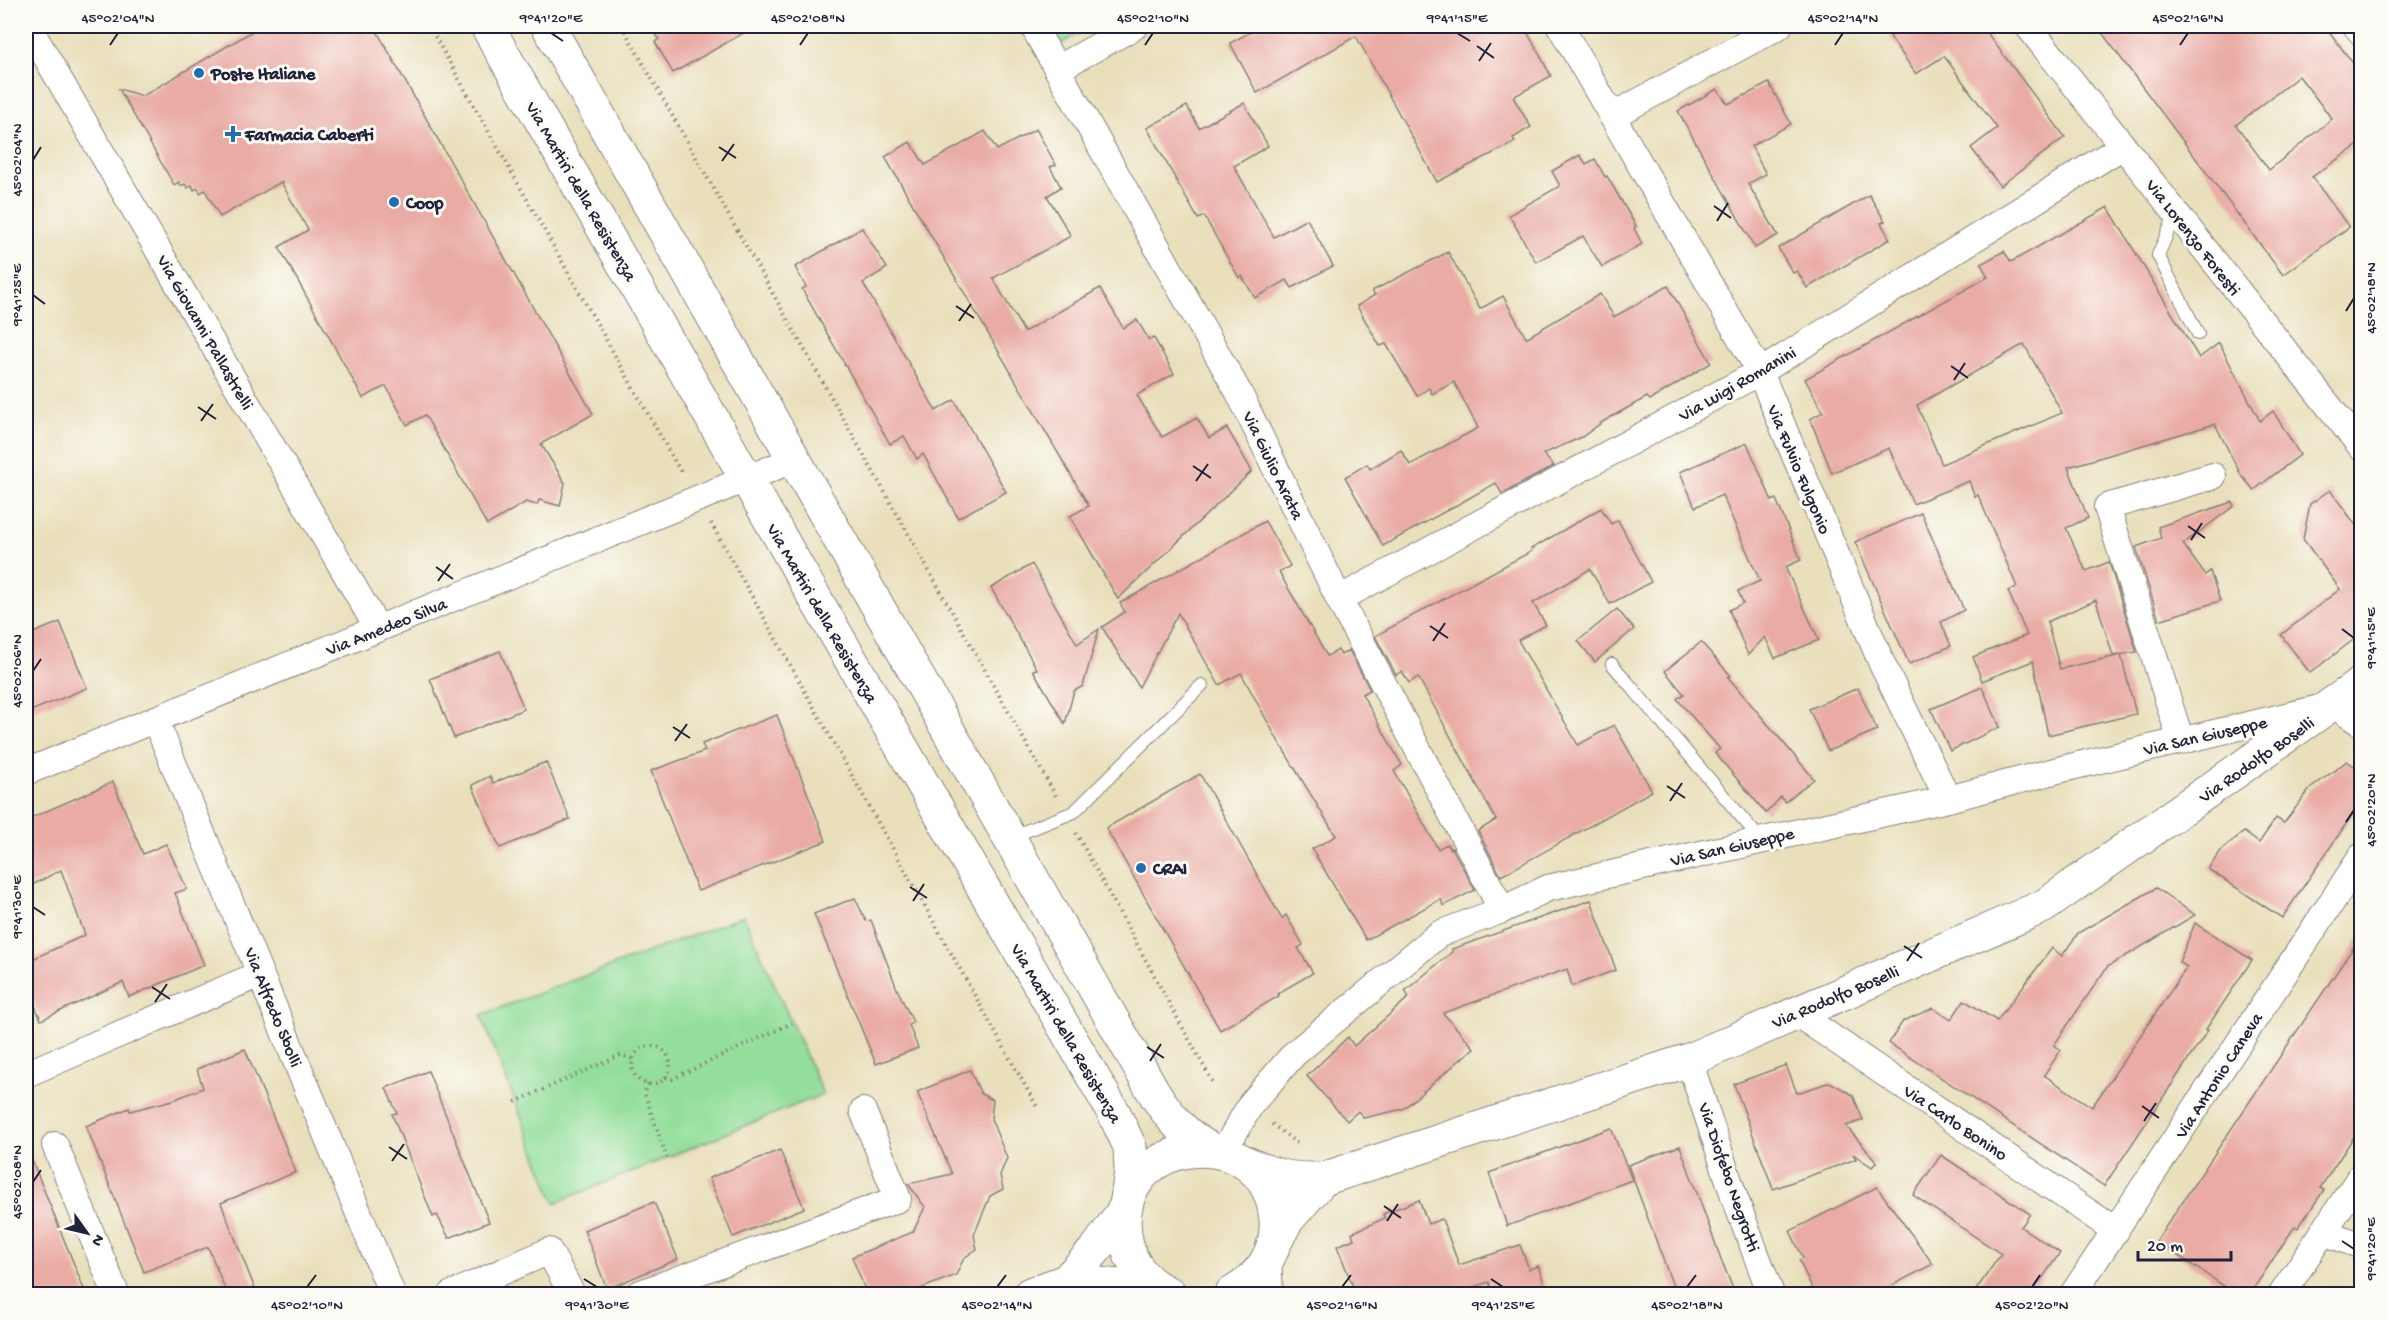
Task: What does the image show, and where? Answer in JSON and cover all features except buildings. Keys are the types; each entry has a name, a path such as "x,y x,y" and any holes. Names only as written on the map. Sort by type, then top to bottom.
{"street":[{"name":"Via Martiri della Resistenza","path":"487,26 1122,1129 1130,1147 1131,1171 1124,1232 1127,1249 1134,1265 1146,1279 1165,1292"},
{"path":"548,26 1161,1104 1192,1138 1225,1154 1258,1175 1268,1190 1274,1206 1276,1224 1270,1252 1270,1294"},
{"name":"Via Giulio Arata","path":"1033,26 1239,393 1340,599 1502,910"},
{"path":"1057,69 1135,26"},
{"name":"Via Fulvio Fulgonio","path":"1560,26 1760,372 1882,664 1948,799"},
{"path":"1612,116 1779,26"},
{"name":"Via Lorenzo Foresti","path":"2028,26 2361,448"},
{"path":"2356,26 2361,33"},
{"name":"Via Giovanni Pallastrelli","path":"37,34 378,628"},
{"name":"Via Luigi Romanini","path":"1340,599 1760,372 2123,146"},
{"name":"Via Amedeo Silva","path":"26,772 795,459"},
{"path":"2181,741 2107,507 2212,476"},
{"name":"Via Rodolfo Boselli","path":"1225,1154 1270,1174 1285,1178 1323,1179 1689,1060 2043,906 2333,705 2361,683"},
{"path":"2333,705 2361,724"},
{"name":"Via San Giuseppe","path":"1225,1154 1251,1104 1294,1054 1439,934 1502,910 1548,888 1948,799 2333,705"},
{"name":"Via Alfredo Sbolli","path":"155,719 392,1294"},
{"path":"913,767 956,743"},
{"name":"Via Antonio Caneva","path":"2073,1294 2361,856"},
{"path":"26,1074 260,974"},
{"name":"Via Carlo Bonino","path":"1796,1013 2116,1231"},
{"name":"Via Diofebo Negrotti","path":"1689,1060 1734,1196 1771,1294"},
{"path":"638,1294 898,1199 863,1111"},
{"path":"55,1145 116,1294"},
{"path":"1066,1281 1097,1248 1126,1207 1128,1197 1137,1182 1148,1169 1179,1152 1196,1149 1225,1154"},
{"path":"2282,1294 2361,1174"},
{"path":"1231,1294 1245,1286 1258,1274 1287,1220 1323,1179"},
{"path":"2323,1232 2361,1246"},
{"path":"452,1294 549,1251 572,1294"},
{"path":"1030,1294 1066,1281 1165,1292"}],"lane":[{"path":"2176,214 2158,255 2198,334"},
{"path":"1612,664 1760,839"},
{"path":"1009,838 1074,812 1202,685"}],"path":[{"path":"429,26 687,482"},
{"path":"622,26 1066,815 1213,1083"},
{"path":"706,514 1037,1107"},
{"path":"666,1077 672,1079 792,1023"},
{"path":"645,1046 663,1049 670,1059 666,1077 655,1084 648,1084 636,1078 632,1059 645,1046"},
{"path":"515,1102 621,1055 632,1059"},
{"path":"648,1084 644,1092 667,1158"},
{"path":"1264,1118 1302,1147"}],"green space":[{"path":"1034,26 1092,26 1049,51"},
{"path":"744,916 823,1094 555,1203 481,1015"}],"place":[{"name":"Poste Italiane","path":"199,73"},
{"name":"Farmacia Caberti","path":"233,134"},
{"name":"Coop","path":"394,202"},
{"name":"CRAI","path":"1141,868"}]}
